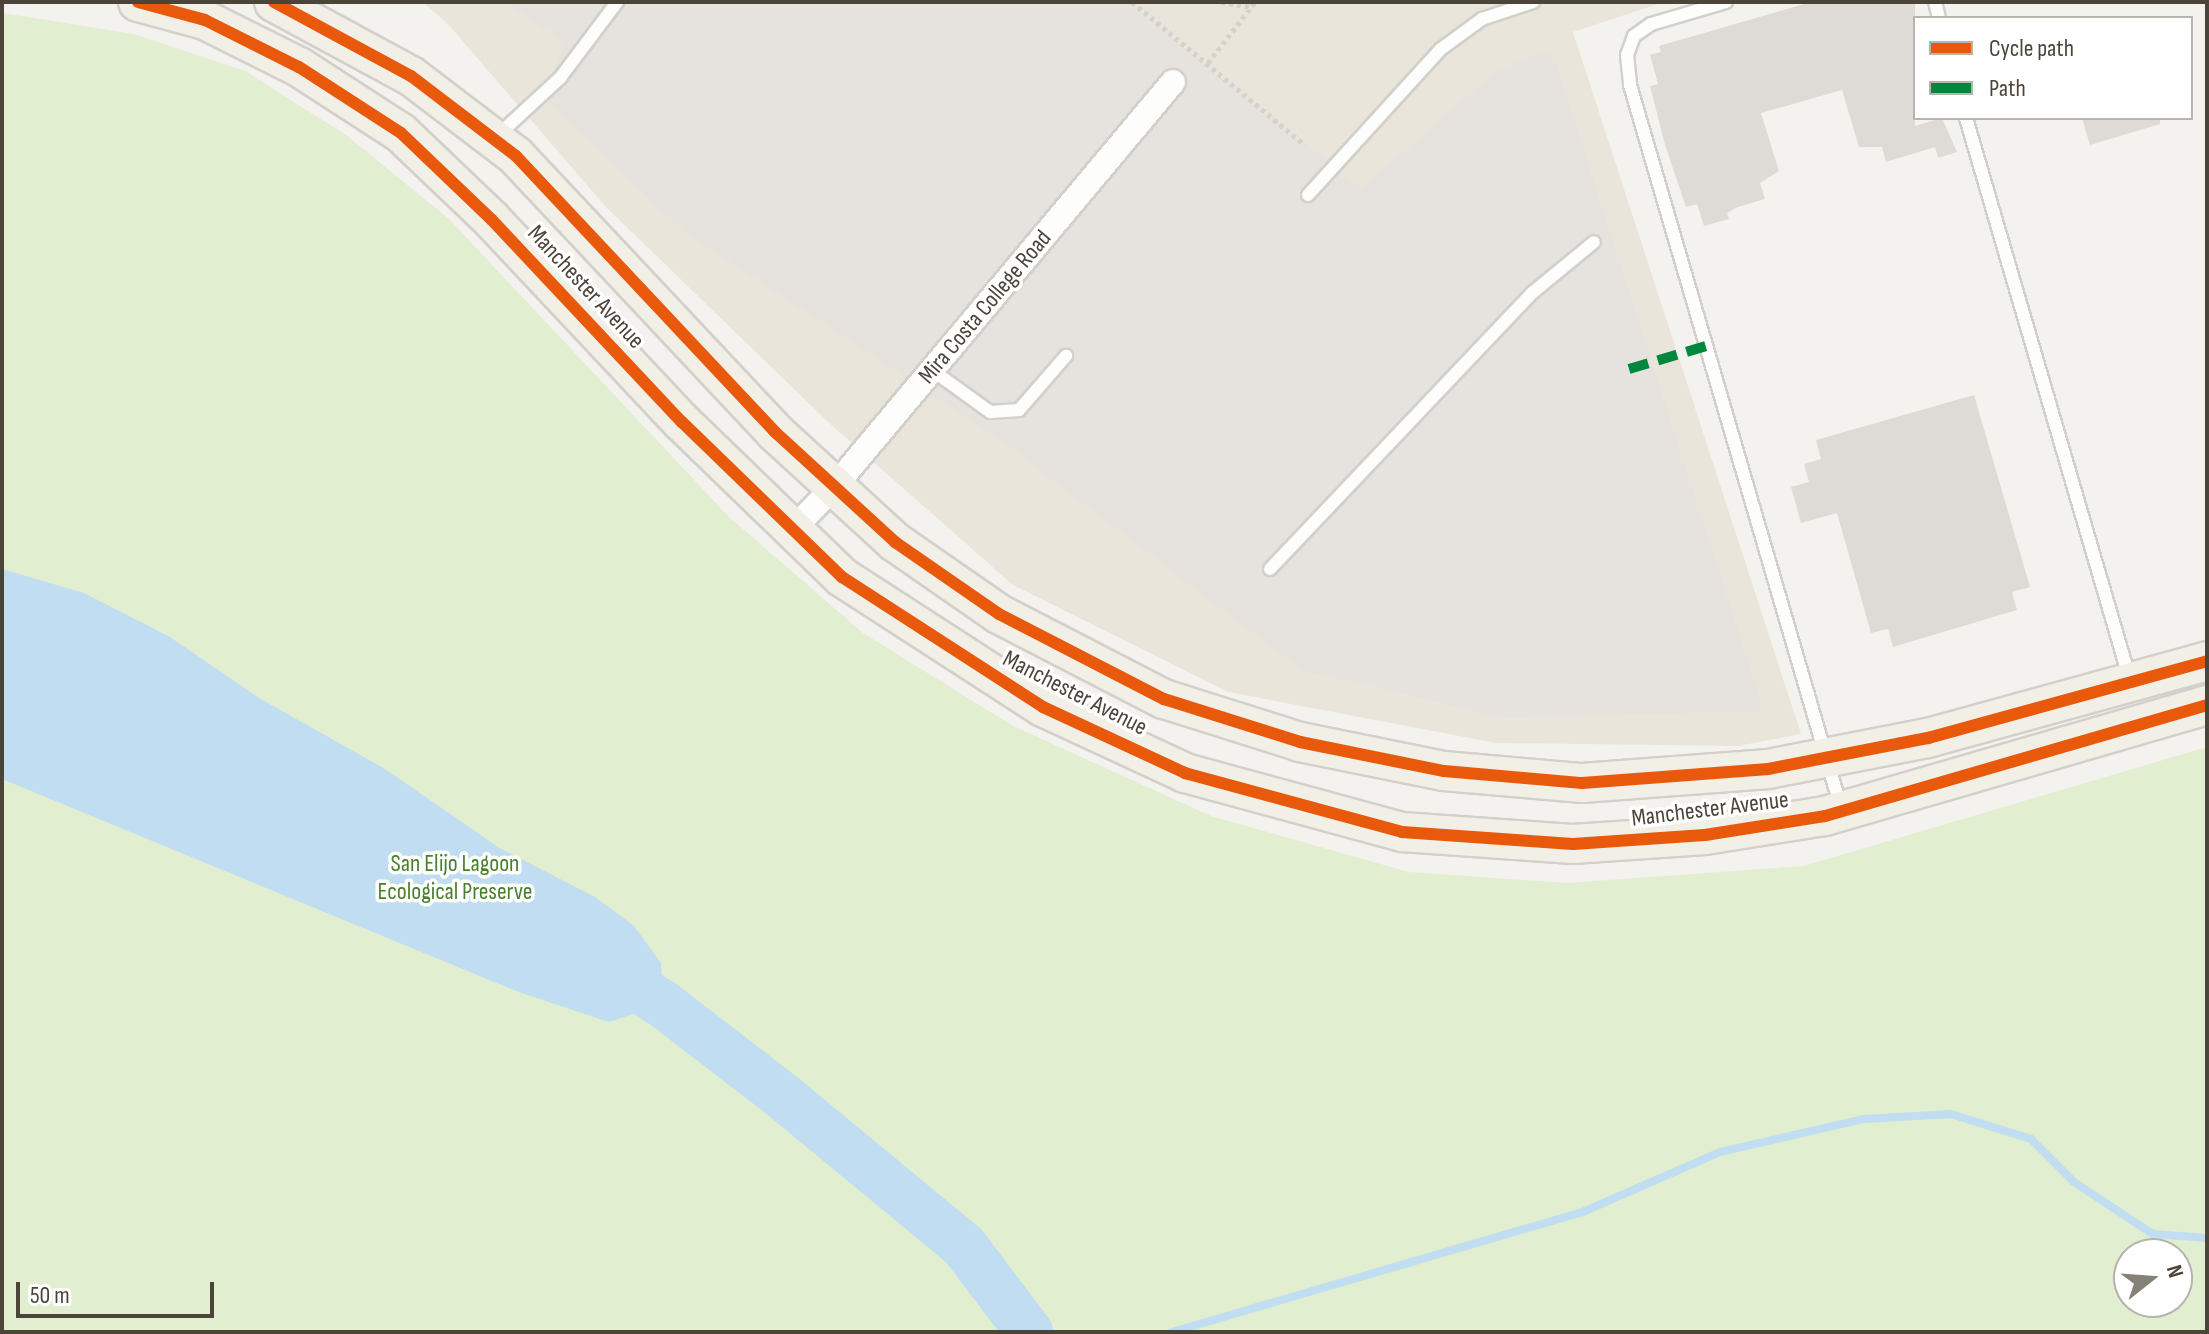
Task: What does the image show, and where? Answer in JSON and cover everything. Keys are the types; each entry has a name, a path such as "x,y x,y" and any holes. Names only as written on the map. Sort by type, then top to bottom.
{"main road":[{"name":"Manchester Avenue","path":"138,2 232,33 299,67 401,133 842,577 1043,707 1185,773 1402,832 1573,844 1705,835 1842,811 2207,705"},
{"name":"Manchester Avenue","path":"274,2 411,76 531,170 775,432 895,542 999,614 1164,699 1300,742 1444,771 1582,783 1768,769 1826,758 1928,738 2207,661"}],"street":[{"name":"Mira Costa College Road","path":"793,529 834,487 1173,82"}],"lane":[{"path":"494,139 560,78 617,2"},
{"path":"1308,195 1441,49 1482,19 1533,2"},
{"path":"1726,2 1651,24 1634,36 1627,55 1630,85 1842,811"},
{"path":"1967,120 2131,683"},
{"path":"1270,569 1532,293 1594,242"},
{"path":"932,370 990,412 1019,410 1066,356"}],"path":[{"path":"1132,2 1305,145"},
{"path":"1221,2 1253,4"},
{"path":"1208,63 1253,4"}],"shaded area":[{"path":"422,2 1664,2 1573,32 1801,734 1738,746 1496,743 1228,692 1013,585 828,422 606,207 447,23"},
{"path":"505,2 1125,2 1362,188 1496,71 1551,48 1764,711 1504,718 1301,670 1006,444 682,230 543,96 566,43"}],"green space":[{"name":"San Elijo Lagoon Ecological Preserve","path":"2,13 134,34 245,71 346,135 449,219 728,516 863,633 1013,726 1211,816 1409,872 1567,883 1804,866 2207,747 2207,1332 2,1332"}],"water":[{"path":"2,569 84,593 170,637 259,698 385,769 498,847 595,897 634,926 661,963 663,1004 609,1022 516,991 2,779"}],"building":[{"path":"1811,2 1915,2 1913,120 1915,126 1943,120 1957,152 1938,158 1935,147 1886,162 1882,147 1859,147 1842,90 1761,113 1779,171 1760,183 1765,199 1727,213 1729,219 1704,226 1697,204 1686,207 1665,145 1650,86 1658,84 1650,55 1661,52 1659,46"},
{"path":"2083,120 2160,120 2160,124 2090,145"},
{"path":"1974,395 2030,587 2012,592 2017,610 1893,647 1888,629 1871,633 1837,513 1801,523 1791,487 1809,482 1804,464 1821,459 1816,440"}],"waterway":[{"path":"608,969 663,1004 785,1098 964,1246 1029,1332"},
{"path":"1172,1332 1585,1211 1720,1152 1864,1119 1951,1114 2031,1139 2074,1182 2153,1234 2207,1238"}],"marked path":[{"path":"1629,369 1706,346"}],"cycle path":[{"path":"138,2 205,20 299,67 401,133 492,220 682,422 842,577 1043,707 1185,773 1402,832 1573,844 1705,835 1825,816 2207,705"},
{"path":"274,2 411,76 516,156 775,432 895,542 999,614 1164,699 1300,742 1444,771 1582,783 1768,769 1928,738 2207,661"}]}
